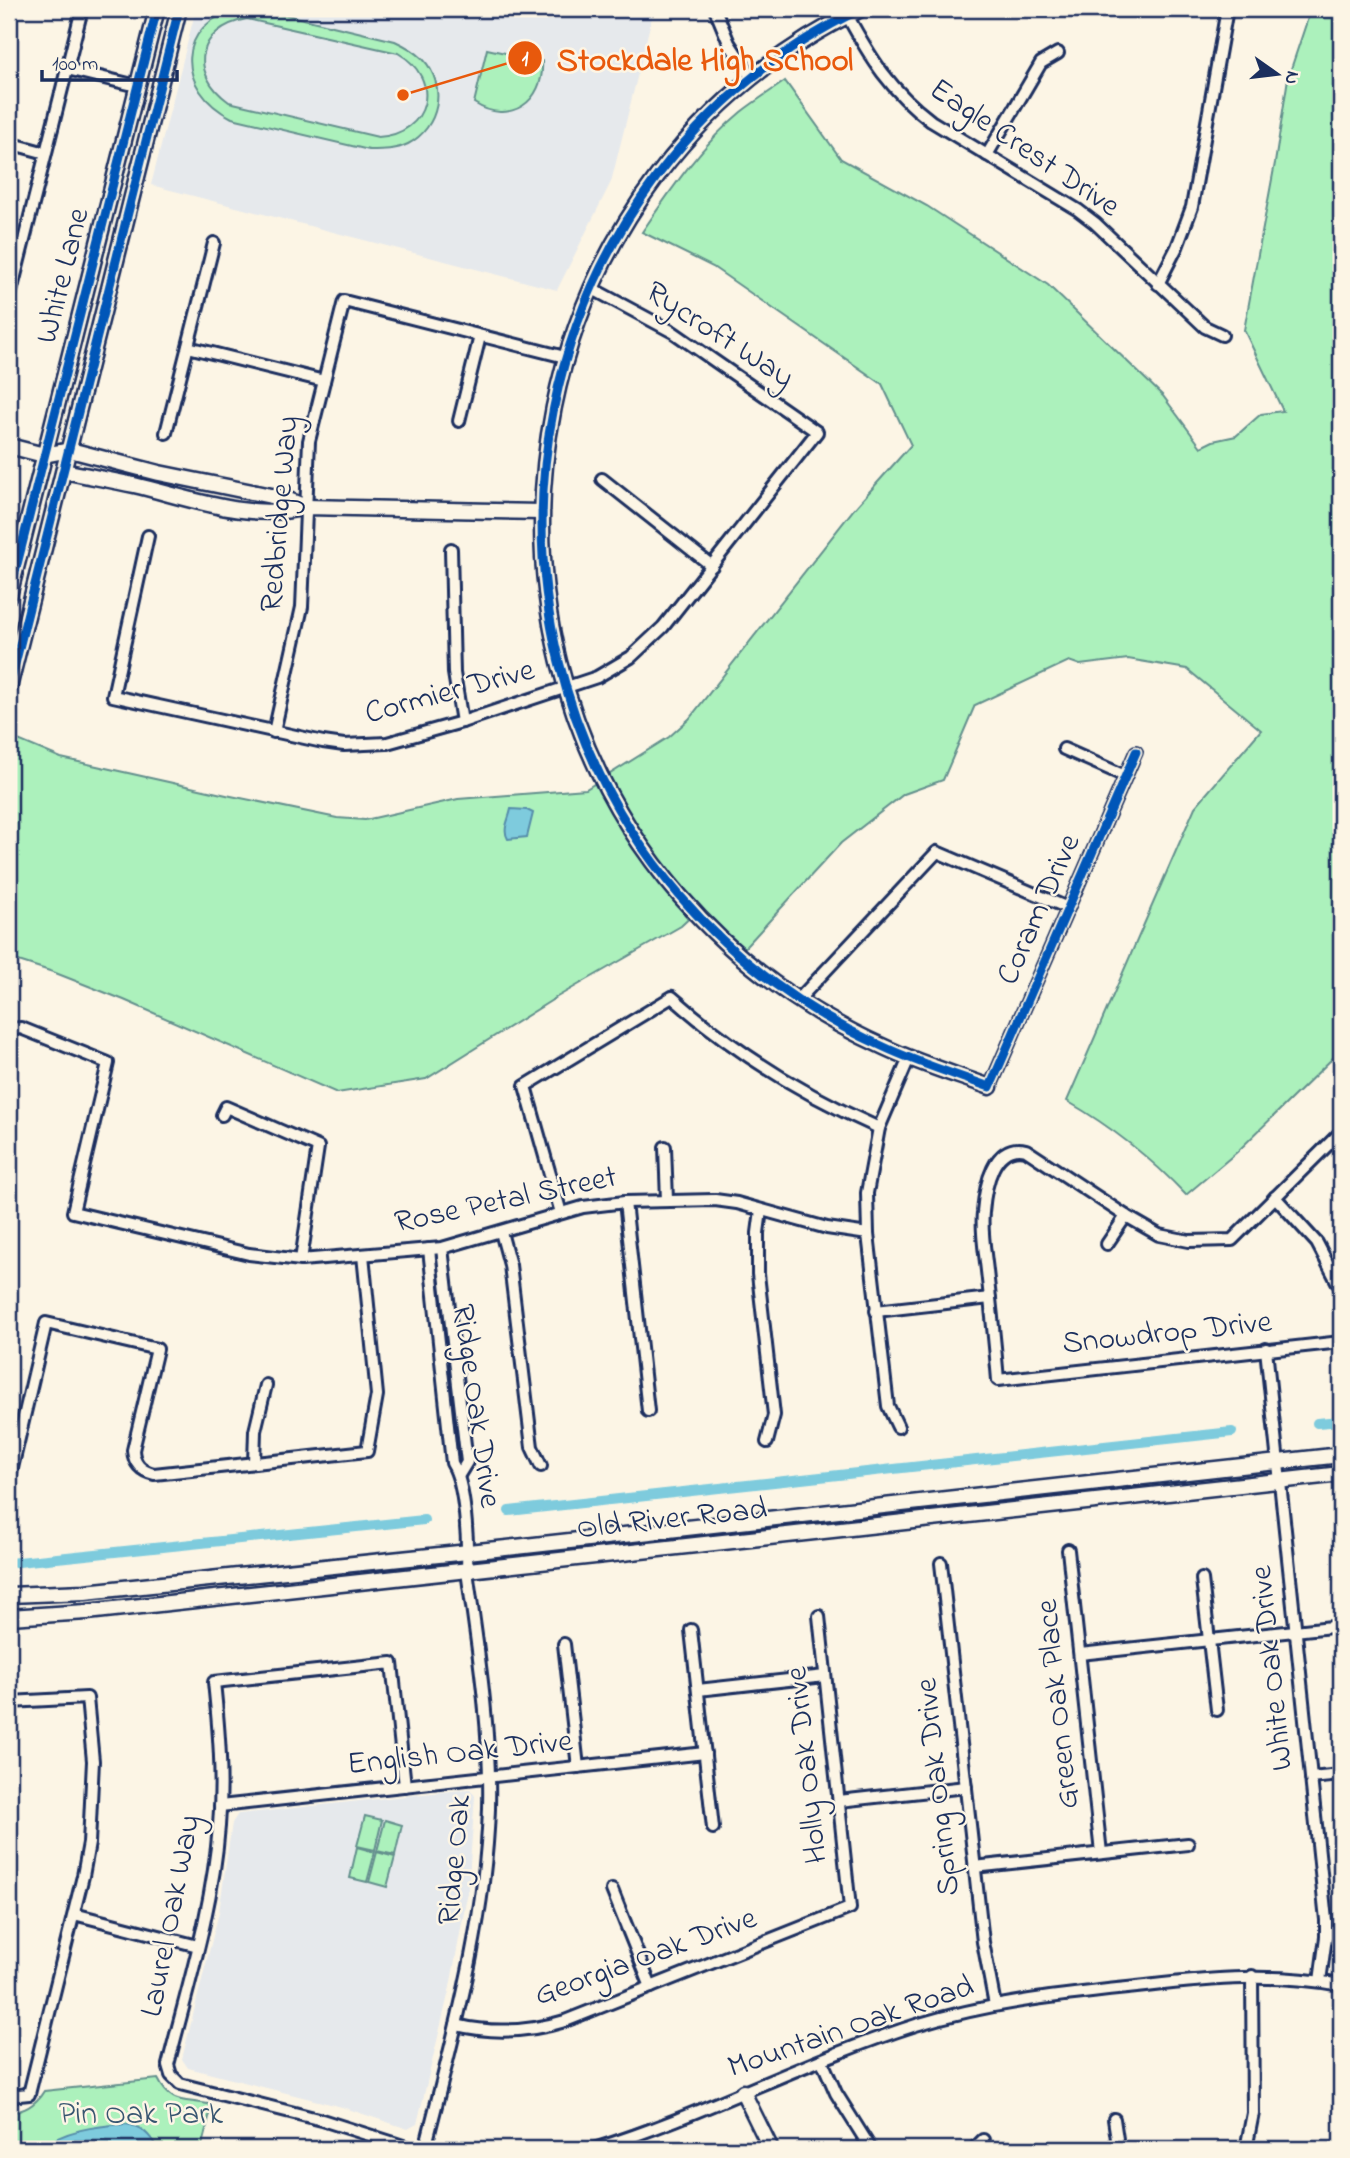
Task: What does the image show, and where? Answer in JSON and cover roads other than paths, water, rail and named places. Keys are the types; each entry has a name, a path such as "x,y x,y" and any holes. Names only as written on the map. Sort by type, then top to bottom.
{"main road":[{"name":"White Lane","path":"9,596 157,9"},
{"name":"White Lane","path":"9,688 179,9"},
{"path":"854,12 812,35 752,78 701,126 649,187 614,243 592,288 565,357 548,432 541,512 548,611 566,689 602,779 621,814 661,873 695,913 729,946 798,1000 859,1035 909,1058 990,1087"},
{"path":"137,86 146,96 138,134 145,146"},
{"path":"9,446 44,455 70,450 159,473 286,499 306,507"},
{"path":"64,471 136,485 202,504 284,512 306,507 541,512"},
{"name":"Old River Road","path":"9,1595 85,1592 1054,1489 1341,1455"},
{"name":"Old River Road","path":"9,1617 87,1612 1341,1474"},
{"path":"743,2092 771,2149"}],"street":[{"path":"9,300 82,9"},
{"path":"715,9 729,43 752,78"},
{"path":"1158,284 1177,247 1192,207 1227,9"},
{"name":"Eagle Crest Drive","path":"854,12 869,56 895,91 931,121 1078,210 1205,327 1222,335"},
{"path":"987,155 1041,63 1058,53"},
{"path":"67,69 137,86"},
{"path":"9,143 46,153"},
{"path":"166,433 214,243"},
{"name":"Rycroft Way","path":"592,288 673,332 817,432"},
{"name":"Redbridge Way","path":"275,732 302,607 309,441 344,301 480,336"},
{"path":"459,421 480,336 565,357"},
{"path":"188,346 324,381"},
{"name":"Cormier Drive","path":"148,536 113,696 323,742 366,745 408,739 566,689 603,674 639,650 663,628 817,432"},
{"path":"44,455 64,471"},
{"path":"602,479 712,566"},
{"path":"451,549 454,673 462,722"},
{"path":"1064,750 1125,776"},
{"name":"Coram Drive","path":"990,1087 1136,752"},
{"path":"798,1000 937,852 1068,908"},
{"path":"561,1213 525,1086 672,997 724,1041 771,1073 810,1096 879,1128"},
{"name":"Rose Petal Street","path":"9,1029 21,1028 108,1063 73,1212 259,1256 301,1260 442,1248 583,1207 667,1200 715,1200 827,1228 868,1234"},
{"path":"898,1427 888,1406 868,1234 867,1193 879,1128 909,1058"},
{"path":"222,1115 226,1107 318,1147 301,1260"},
{"path":"876,1311 990,1298 982,1227 985,1197 998,1159 1011,1149 1026,1150 1144,1227 1174,1239 1205,1242 1232,1240 1341,1132"},
{"path":"665,1147 667,1200"},
{"path":"1275,1197 1317,1243 1341,1289"},
{"path":"625,1202 648,1411"},
{"path":"761,1210 757,1243 758,1274 774,1415 767,1442"},
{"path":"1107,1244 1126,1216"},
{"path":"501,1232 510,1265 531,1447 541,1466"},
{"name":"Ridge Oak Drive","path":"442,1248 467,1462 459,1475"},
{"name":"Ridge Oak Drive","path":"429,1249 452,1463 459,1475 468,1551 467,1571"},
{"path":"9,1481 46,1323 157,1349 134,1447 136,1463 146,1472 154,1474 367,1451 377,1395 363,1255"},
{"name":"Snowdrop Drive","path":"990,1298 998,1380 1341,1342"},
{"name":"White Oak Drive","path":"1266,1349 1326,1920 1320,1981"},
{"path":"254,1463 255,1431 266,1385"},
{"name":"Green Oak Place","path":"1068,1550 1101,1853"},
{"name":"Spring Oak Drive","path":"941,1563 983,1942 995,2005"},
{"name":"Ridge Oak","path":"425,2149 474,1948 483,1886 489,1777 485,1700 467,1571"},
{"path":"1202,1579 1216,1710"},
{"name":"Holly Oak Drive","path":"819,1616 850,1908"},
{"path":"1080,1654 1341,1626"},
{"path":"691,1630 713,1828"},
{"path":"564,1644 578,1767"},
{"name":"Laurel Oak Way","path":"405,1786 392,1663 214,1682 219,1735 220,1806 214,1869 168,2065 171,2075 180,2084 322,2120 413,2149"},
{"path":"698,1690 825,1676"},
{"path":"9,1702 87,1698 93,1761 92,1818 83,1876 29,2094 9,2096"},
{"name":"English Oak Drive","path":"220,1806 705,1753"},
{"path":"1311,1778 1341,1775"},
{"path":"839,1801 966,1787"},
{"path":"974,1867 1188,1843"},
{"path":"612,1890 651,1987"},
{"name":"Georgia Oak Drive","path":"456,2025 506,2031 549,2026 850,1908"},
{"path":"74,1914 198,1945"},
{"path":"1246,2149 1253,2113 1252,1976"},
{"name":"Mountain Oak Road","path":"594,2149 916,2025 995,2005 1056,1996 1252,1976 1341,1985"},
{"path":"822,2061 846,2110 871,2149"},
{"path":"1114,2119 1117,2139 1114,2149"},
{"path":"974,2149 983,2140"}],"water":[{"path":"511,809 533,813 527,837 508,839 506,828"},
{"path":"126,2124 145,2132 157,2149 39,2149 59,2137 80,2130"}],"waterway":[{"path":"1317,1423 1341,1421"},
{"path":"509,1511 1232,1432"},
{"path":"9,1563 424,1520"}],"place":[{"name":"Stockdale High School","path":"403,95"}],"park label":[{"name":"Pin Oak Park","path":"141,2115"}]}
